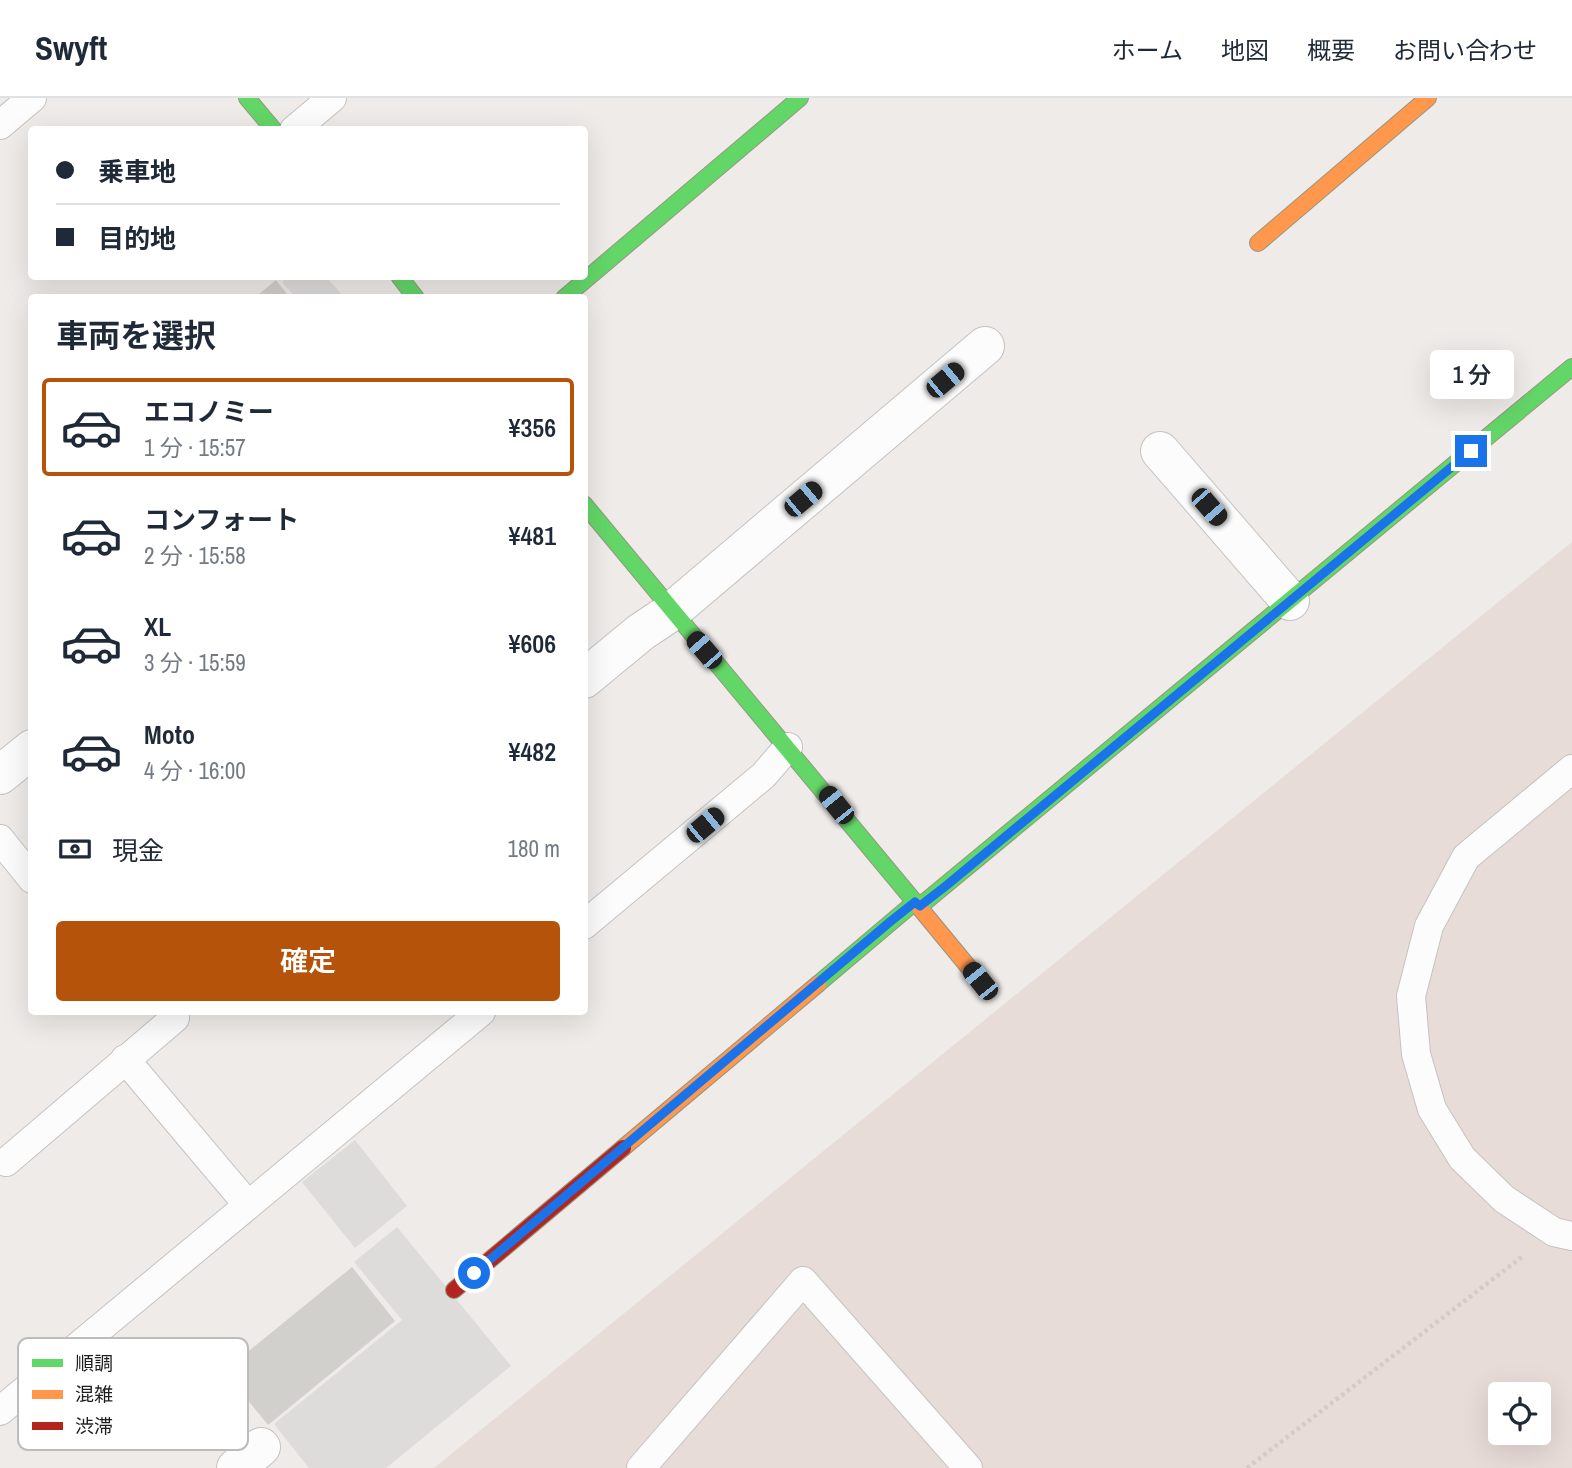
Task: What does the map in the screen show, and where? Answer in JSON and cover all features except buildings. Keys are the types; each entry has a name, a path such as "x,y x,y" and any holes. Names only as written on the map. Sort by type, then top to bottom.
{"street":[{"path":"247,98 271,126"},
{"path":"588,278 800,98"},
{"path":"1258,243 1428,98"},
{"path":"401,280 413,294"},
{"path":"569,294 585,280"},
{"path":"588,676 671,612 985,346"},
{"path":"454,1290 917,904 1290,601 1572,367"},
{"path":"1160,451 1290,601"},
{"path":"588,509 980,981"},
{"path":"0,775 28,752"}],"lane":[{"path":"0,125 32,98"},
{"path":"299,126 332,98"},
{"path":"588,922 764,775 788,747"},
{"path":"1563,1234 1504,1199 1470,1166 1432,1109 1416,1054 1410,996 1429,926 1466,857 1572,769"},
{"path":"0,839 28,874"},
{"path":"88,1338 477,1015"},
{"path":"6,1162 175,1018"},
{"path":"125,1059 247,1205"},
{"path":"641,1468 803,1281 968,1468"},
{"path":"0,1411 18,1396"}],"path":[{"path":"1247,1468 1563,1234"}],"shaded area":[{"path":"329,280 341,294 292,294 282,282"},
{"path":"1572,542 1572,1468 434,1468"},
{"path":"355,1140 407,1206 355,1248 302,1182"},
{"path":"397,1227 511,1366 386,1468 309,1468 274,1424 402,1320 354,1262"}],"traffic: fast":[{"path":"247,98 271,126"},
{"path":"588,278 800,98"},
{"path":"402,280 413,294"},
{"path":"569,294 585,280"},
{"path":"920,906 1572,367"},
{"path":"588,509 919,907"},
{"path":"818,984 915,902"}],"traffic: slow":[{"path":"1258,243 1428,98"},
{"path":"919,907 980,981"},
{"path":"623,1148 818,984"}],"traffic: jam":[{"path":"454,1290 623,1148"}],"route":[{"path":"474,1273 891,921 915,902 920,906 947,885 1471,451"}]}
